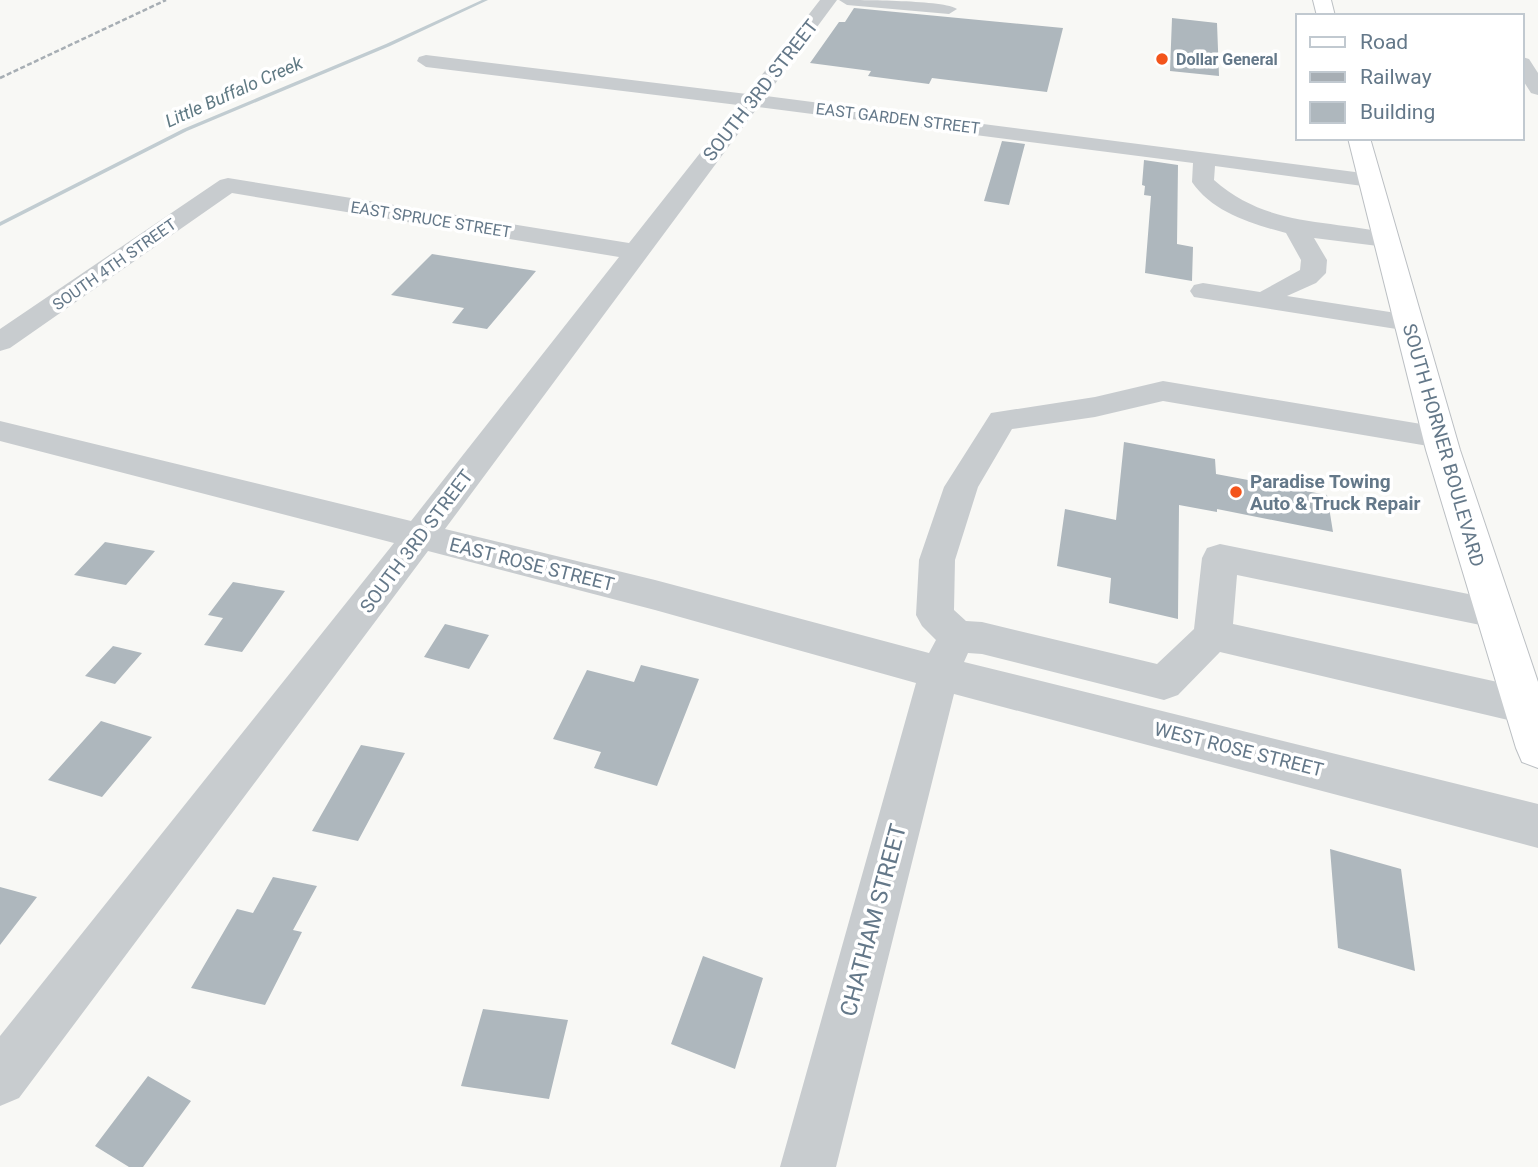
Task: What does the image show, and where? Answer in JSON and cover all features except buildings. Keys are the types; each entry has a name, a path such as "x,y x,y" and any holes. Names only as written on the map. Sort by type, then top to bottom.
{"main road":[{"name":"SOUTH HORNER BOULEVARD","path":"1360,140 1440,437 1538,748"}],"street":[{"name":"SOUTH 3RD STREET","path":"0,1079 829,0"},
{"path":"846,0 949,9"},
{"name":"EAST GARDEN STREET","path":"426,61 752,99 1370,180"},
{"path":"865,114 883,98 909,99"},
{"path":"1204,158 1203,182 1214,195 1271,222 1386,240"},
{"name":"EAST SPRUCE STREET","path":"228,185 635,252"},
{"name":"SOUTH 4TH STREET","path":"0,342 228,185"},
{"path":"1267,300 1277,288 1305,280 1313,273 1314,260 1294,227"},
{"path":"1203,291 1409,323"},
{"path":"1440,437 1163,391 1095,407 1002,420 961,487 937,560 935,615 948,655 982,638 1164,683 1213,635 1220,558 1494,613"},
{"name":"EAST ROSE STREET","path":"0,431 655,595 948,655"},
{"path":"1213,635 1525,706"},
{"name":"WEST ROSE STREET","path":"948,655 1538,826"},
{"name":"CHATHAM STREET","path":"808,1167 948,655"}],"waterway":[{"name":"Little Buffalo Creek","path":"0,224 185,130 388,45 486,0"}],"railway":[{"path":"0,78 166,0"}],"place":[{"name":"Dollar General","path":"1162,59"},
{"name":"Paradise Towing Auto & Truck Repair","path":"1236,492"}]}
